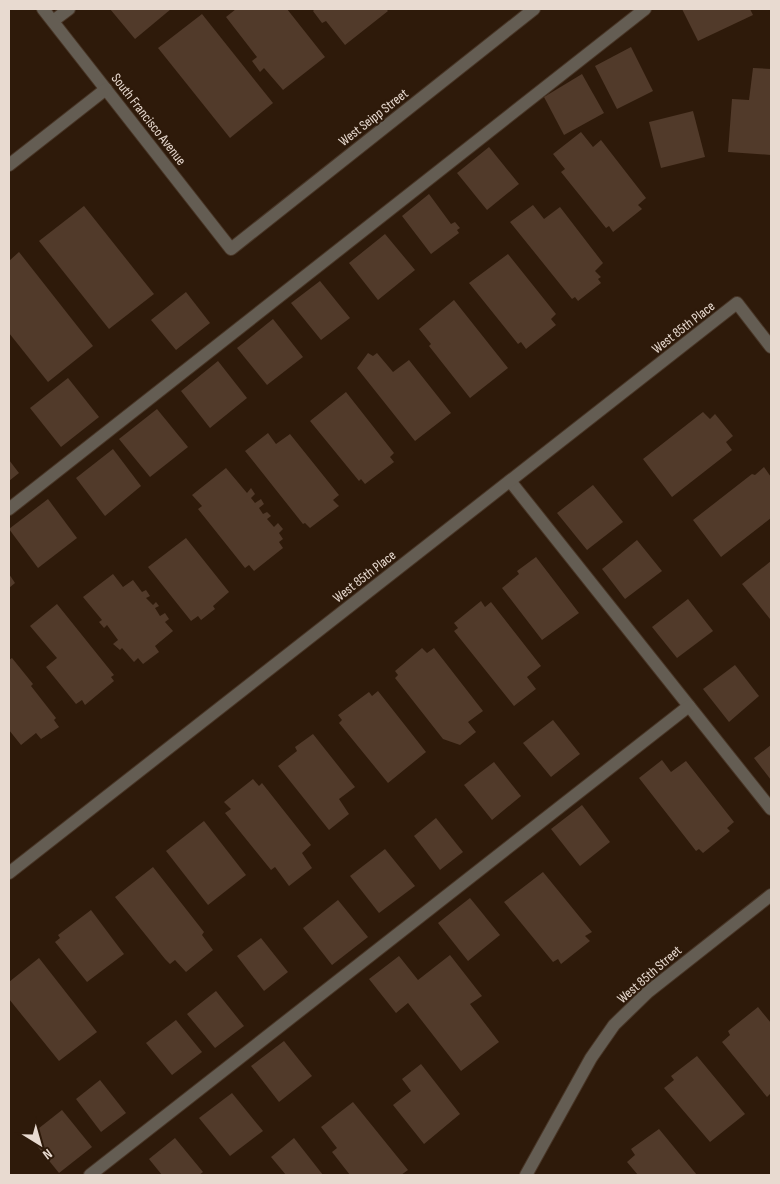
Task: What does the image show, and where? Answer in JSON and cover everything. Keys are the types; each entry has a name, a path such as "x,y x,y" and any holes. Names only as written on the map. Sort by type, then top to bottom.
{"street":[{"name":"South Francisco Avenue","path":"43,9 231,249"},
{"path":"53,21 69,9"},
{"name":"West Seipp Street","path":"231,249 534,9"},
{"path":"9,509 645,9"},
{"path":"9,165 106,88"},
{"name":"West 85th Place","path":"9,873 737,303 771,347"},
{"path":"510,481 771,809"},
{"path":"90,1175 690,706"},
{"name":"West 85th Street","path":"526,1175 591,1058 614,1026 648,992 771,895"}],"building":[{"path":"110,9 171,9 135,39"},
{"path":"236,9 287,9 325,57 283,90 264,68 260,72 252,61 257,57 226,17"},
{"path":"315,9 386,9 388,11 345,45 326,21 322,23 313,11"},
{"path":"682,9 750,9 753,15 698,41"},
{"path":"202,14 273,103 230,138 158,48"},
{"path":"631,47 653,91 617,109 595,66"},
{"path":"753,68 771,69 771,155 728,152 732,99 749,100"},
{"path":"582,74 604,113 564,135 544,97"},
{"path":"693,111 705,157 661,168 649,122"},
{"path":"581,132 593,147 601,140 646,198 638,205 642,209 613,232 609,226 606,228 561,172 565,169 553,154"},
{"path":"489,147 519,184 487,210 457,173"},
{"path":"429,194 451,224 455,222 460,228 457,230 459,233 431,254 402,216"},
{"path":"533,205 544,219 560,207 603,263 595,271 601,277 598,279 601,283 578,301 575,297 572,299 510,222"},
{"path":"84,206 154,294 109,329 39,241"},
{"path":"385,234 415,270 378,300 349,263"},
{"path":"19,252 93,346 48,382 9,333 9,261"},
{"path":"508,254 556,314 551,319 556,325 526,349 521,342 518,344 469,283"},
{"path":"320,281 350,318 321,340 291,303"},
{"path":"186,292 210,323 176,350 151,320"},
{"path":"454,300 508,368 470,398 429,346 431,344 419,329"},
{"path":"273,319 303,357 267,385 237,348"},
{"path":"368,353 373,356 377,353 393,372 409,360 451,413 415,441 357,368"},
{"path":"218,361 247,398 210,428 181,391"},
{"path":"68,378 99,417 61,447 30,408"},
{"path":"346,392 394,453 390,457 394,462 365,484 361,479 359,481 310,421"},
{"path":"157,409 188,447 150,477 119,439"},
{"path":"703,412 710,419 715,414 733,436 726,442 732,450 672,497 643,459"},
{"path":"268,433 276,444 290,434 339,495 333,500 339,506 310,528 305,523 303,524 245,451"},
{"path":"113,449 141,486 105,516 76,478"},
{"path":"9,460 19,473 9,481"},
{"path":"764,467 771,477 771,518 721,557 693,520 752,474 755,475"},
{"path":"226,468 247,493 251,488 255,494 251,498 255,503 261,499 264,504 259,508 263,514 267,512 271,516 267,519 274,527 278,523 283,529 279,533 283,539 279,542 283,548 254,571 249,565 245,568 198,509 202,506 192,495"},
{"path":"593,485 623,522 587,550 557,513"},
{"path":"48,499 77,538 38,568 9,529"},
{"path":"186,538 229,592 213,606 215,609 201,620 198,616 191,621 148,567"},
{"path":"637,540 662,571 625,599 602,569"},
{"path":"536,557 579,613 542,640 502,588 519,574 517,571"},
{"path":"771,561 771,618 770,619 742,584"},
{"path":"9,574 15,583 9,588"},
{"path":"113,574 123,587 133,580 142,592 146,590 150,596 146,598 153,605 156,602 159,606 155,608 160,616 165,613 169,619 165,622 173,631 155,646 159,652 143,664 138,658 134,662 122,648 120,650 113,644 118,640 107,625 104,628 99,622 102,620 83,597"},
{"path":"688,599 713,631 677,658 652,627"},
{"path":"481,601 485,607 491,602 541,666 527,677 536,689 514,706 454,631 458,628 454,623"},
{"path":"57,604 114,675 111,677 114,681 85,705 82,700 76,704 46,667 57,658 30,626"},
{"path":"422,648 427,653 434,648 483,711 468,722 476,732 460,745 443,739 395,678 398,675 395,671"},
{"path":"12,658 33,684 31,686 56,718 54,720 59,727 41,739 36,733 21,745 9,730 9,660"},
{"path":"735,665 759,696 729,722 703,689"},
{"path":"378,691 426,752 388,783 339,723 342,720 338,715 369,692 372,696"},
{"path":"553,720 580,754 551,777 523,743"},
{"path":"313,734 355,787 339,799 349,814 329,830 278,766 297,751 295,747"},
{"path":"771,745 771,780 754,758"},
{"path":"662,760 671,772 686,761 734,822 727,828 730,831 703,853 699,849 696,851 639,778"},
{"path":"494,762 521,796 492,820 464,785"},
{"path":"253,779 259,786 262,783 311,845 302,853 312,868 289,886 275,867 271,870 225,813 231,809 224,802"},
{"path":"582,805 610,842 580,866 551,829"},
{"path":"436,818 463,852 440,870 414,836"},
{"path":"204,821 246,875 208,905 166,851"},
{"path":"385,849 415,886 379,913 350,876"},
{"path":"153,867 204,932 202,935 213,950 186,972 175,960 170,964 165,959 115,897"},
{"path":"543,872 592,932 585,936 590,941 561,964 558,959 553,962 504,902"},
{"path":"470,898 500,935 468,961 438,923"},
{"path":"338,900 368,937 332,965 303,928"},
{"path":"91,910 124,954 87,982 55,942 60,938 58,935"},
{"path":"261,938 288,972 264,991 237,956"},
{"path":"450,955 482,996 470,1004 499,1042 461,1071 408,1003 396,1013 369,979 399,956 418,980"},
{"path":"39,958 97,1032 59,1061 9,999 9,982"},
{"path":"216,991 244,1026 215,1048 187,1014"},
{"path":"758,1007 771,1023 771,1093 767,1097 722,1042 730,1035 728,1031"},
{"path":"176,1020 202,1052 172,1075 146,1043"},
{"path":"284,1041 312,1076 279,1102 251,1066"},
{"path":"697,1056 745,1114 710,1142 664,1088 674,1080 671,1076"},
{"path":"421,1064 460,1114 424,1144 393,1105 411,1091 402,1079"},
{"path":"100,1080 126,1113 101,1132 76,1099"},
{"path":"232,1093 263,1131 230,1156 199,1118"},
{"path":"353,1102 408,1170 401,1175 350,1175 332,1152 337,1148 321,1127"},
{"path":"62,1110 92,1147 59,1173 29,1136"},
{"path":"659,1129 697,1175 638,1175 627,1162 635,1155 631,1149"},
{"path":"175,1138 203,1172 199,1175 162,1175 149,1159"},
{"path":"294,1138 323,1175 286,1175 271,1157"}]}
